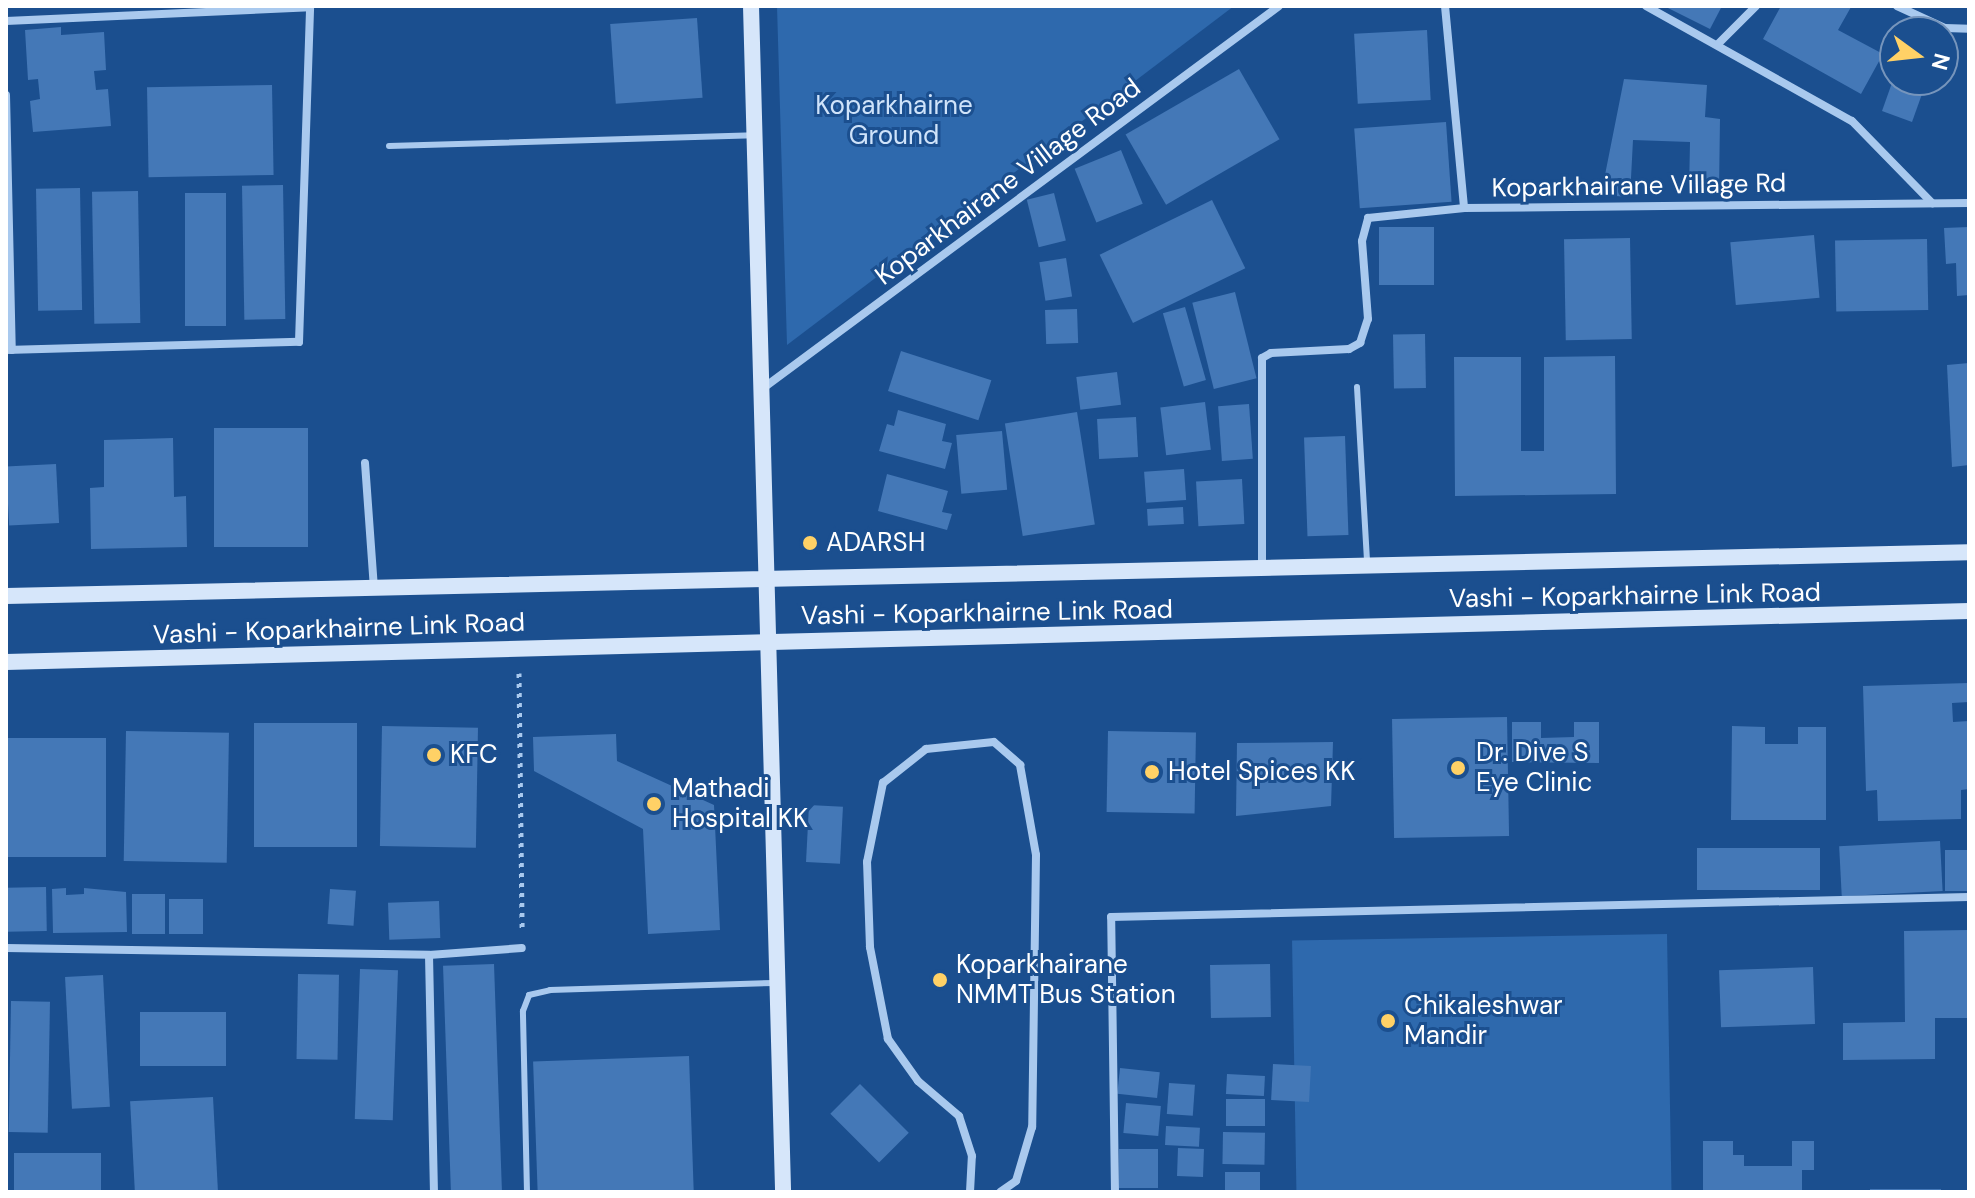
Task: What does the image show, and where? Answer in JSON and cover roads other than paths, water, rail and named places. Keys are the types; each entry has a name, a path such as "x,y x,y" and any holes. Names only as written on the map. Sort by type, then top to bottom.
{"main road":[{"path":"751,6 783,1192"},
{"name":"Vashi - Koparkhairne Link Road","path":"6,596 1969,552"},
{"name":"Vashi - Koparkhairne Link Road","path":"6,662 1969,611"}],"street":[{"name":"Koparkhairane Village Road","path":"761,390 1279,6"},
{"name":"Koparkhairane Village Rd","path":"1445,6 1464,208 1969,203"},
{"path":"1646,6 1852,121 1932,203"},
{"path":"1717,45 1756,6"},
{"path":"1897,6 1945,28 1969,29"},
{"path":"6,21 310,7 299,342 9,350 6,95"},
{"path":"1262,568 1262,358 1271,353 1349,349 1360,343 1368,319 1362,241 1368,218 1464,208"},
{"path":"365,463 374,588"},
{"path":"970,1192 972,1156 959,1116 918,1081 888,1039 870,947 867,862 883,783 926,749 994,742 1020,765 1036,855 1032,1127 1016,1181 1000,1192"},
{"path":"1115,1192 1111,917 1969,897"},
{"path":"6,948 429,955 522,948"},
{"path":"429,955 434,1192"}],"lane":[{"path":"389,146 754,135"},
{"path":"1357,387 1367,566"},
{"path":"527,1192 523,1011 529,995 550,990 776,983"}],"place":[{"name":"ADARSH","path":"810,543"},
{"name":"KFC","path":"434,755"},
{"name":"Dr. Dive S Eye Clinic","path":"1458,768"},
{"name":"Hotel Spices KK","path":"1152,772"},
{"name":"Mathadi Hospital KK","path":"654,804"},
{"name":"Koparkhairane NMMT Bus Station","path":"940,980"},
{"name":"Chikaleshwar Mandir","path":"1388,1021"}],"park label":[{"name":"Koparkhairne Ground","path":"894,121"}]}
